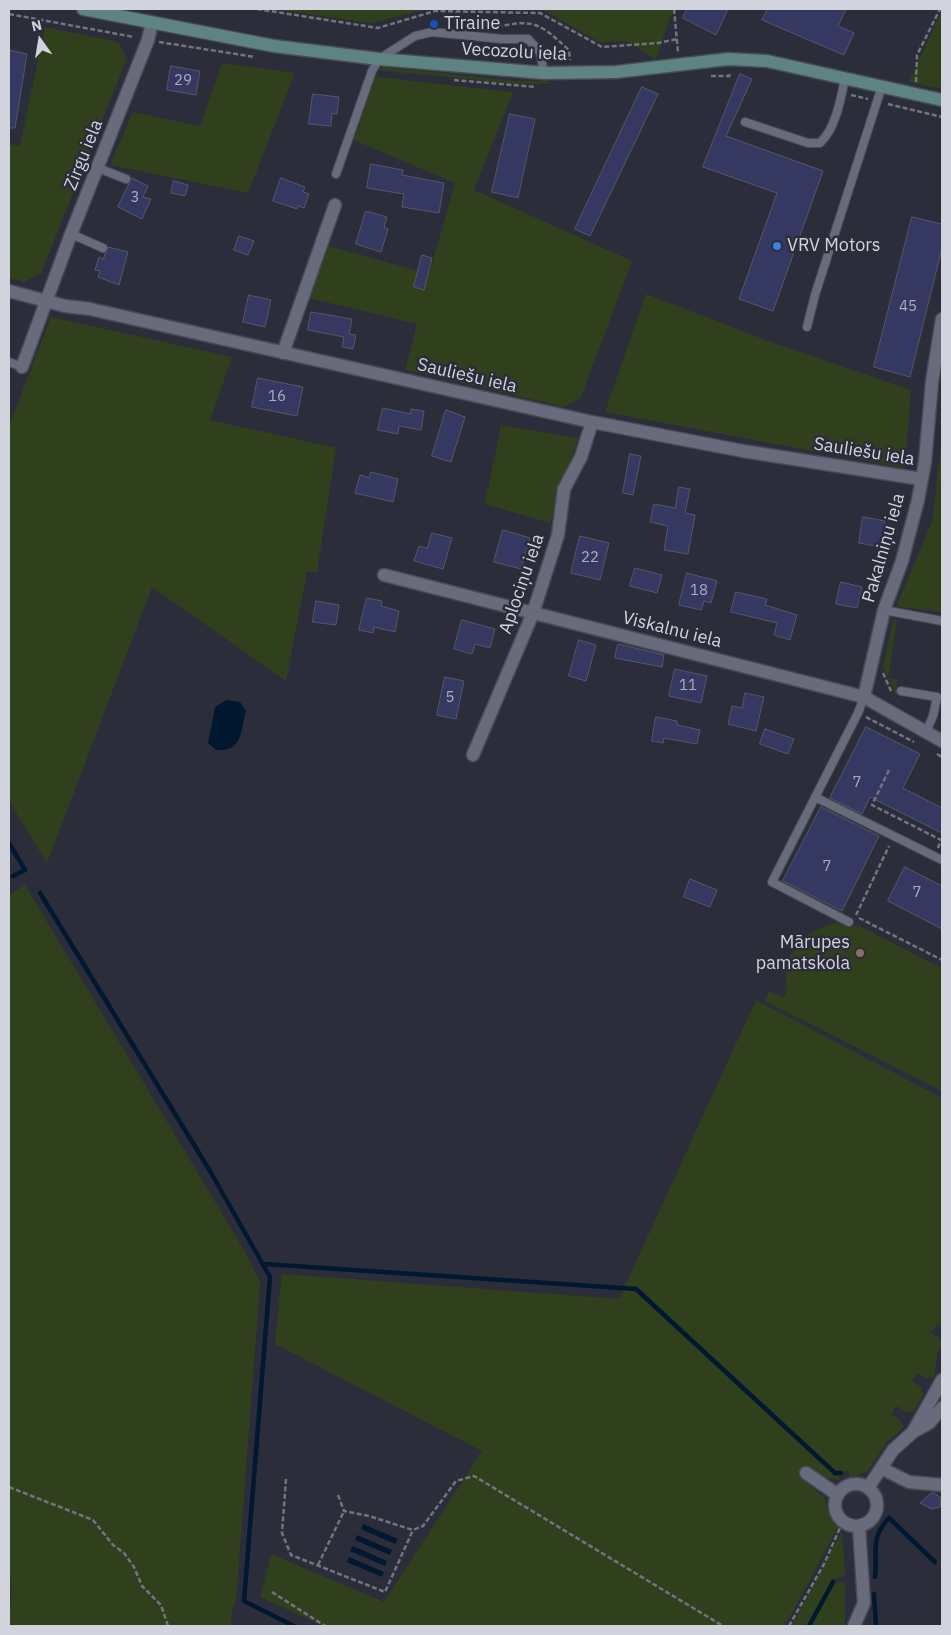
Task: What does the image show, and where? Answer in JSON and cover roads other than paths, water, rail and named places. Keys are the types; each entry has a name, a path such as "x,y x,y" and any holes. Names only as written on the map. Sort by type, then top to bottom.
{"street":[{"name":"Vecozolu iela","path":"83,9 274,46 379,59 544,74 616,72 728,59 767,61 942,100"},
{"name":"Zirgu iela","path":"22,367 71,234 148,40 152,22"},
{"path":"283,353 336,205"},
{"name":"Sauliešu iela","path":"9,291 65,306 90,309 592,422 743,451 921,480"},
{"name":"Pakalniņu iela","path":"864,696 884,610 902,561 925,462 932,382 942,319"},
{"name":"Aplociņu iela","path":"474,755 533,613 558,535 564,489 581,457 592,422"},
{"name":"Viskalnu iela","path":"384,575 864,696 942,741"},
{"path":"913,1432 942,1380"},
{"path":"868,1488 893,1450 913,1432 929,1423 942,1408"},
{"path":"881,1468 909,1482 942,1485"},
{"path":"806,1473 838,1495"},
{"path":"852,1485 868,1488 876,1500 876,1514 869,1522 859,1527 843,1521 837,1513 838,1495 844,1488 852,1485"},
{"path":"854,1626 864,1603 859,1527"}],"lane":[{"path":"336,174 372,71 379,59 416,36 432,32 502,40 528,39 540,52 544,74"},
{"path":"745,122 808,143 820,143 825,138 834,117 845,78"},
{"path":"807,327 815,295 882,86"},
{"path":"98,168 126,179"},
{"path":"71,234 103,248"},
{"path":"9,362 22,367"},
{"path":"884,610 942,621"},
{"path":"901,691 937,697 933,716 926,732"},
{"path":"849,922 772,882 858,713 864,696"},
{"path":"815,797 942,860"}],"water":[{"path":"226,700 240,702 246,711 241,733 236,744 225,750 216,750 208,743 215,707"},
{"path":"363,1524 398,1539 395,1544 361,1529"},
{"path":"357,1535 392,1550 390,1555 355,1540"},
{"path":"353,1546 387,1561 385,1566 350,1551"},
{"path":"349,1557 384,1572 382,1577 347,1562"}],"waterway":[{"path":"9,843 25,870 13,876"},
{"path":"40,893 210,1171 270,1277 244,1601 294,1626"},
{"path":"264,1264 636,1289 835,1473 841,1473"},
{"path":"875,1577 877,1539 889,1518 935,1562"},
{"path":"809,1626 833,1582"},
{"path":"874,1594 876,1626"}],"place":[{"name":"Tīraine","path":"434,24"},
{"name":"VRV Motors","path":"777,246"},
{"name":"Mārupes pamatskola","path":"860,953"}]}
